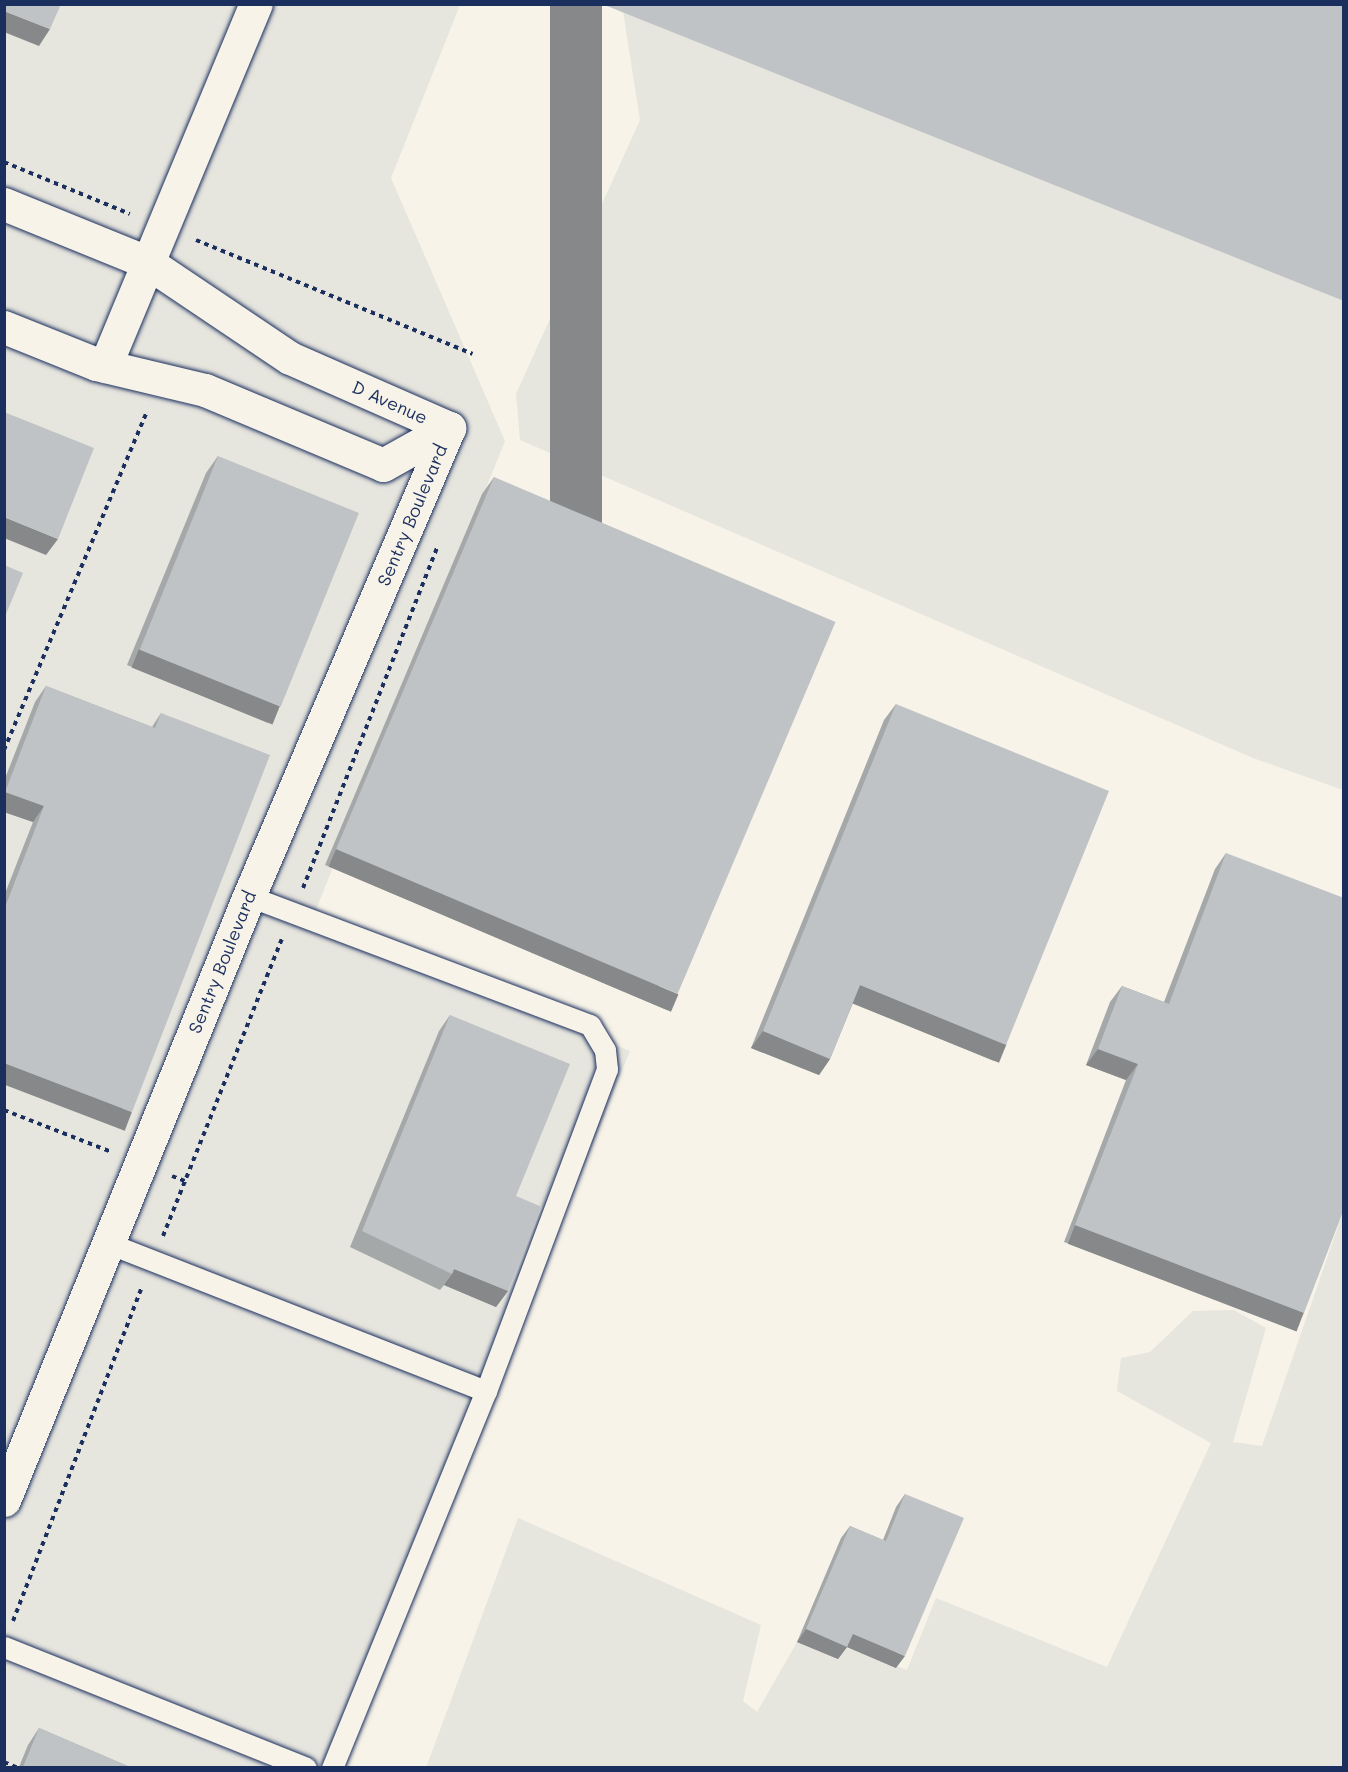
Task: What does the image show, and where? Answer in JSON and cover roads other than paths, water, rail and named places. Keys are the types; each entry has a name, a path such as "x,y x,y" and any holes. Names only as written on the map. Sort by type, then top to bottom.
{"street":[{"path":"105,366 256,4"},
{"name":"D Avenue","path":"4,204 147,262 290,358 449,428"},
{"name":"D Avenue","path":"4,327 105,366 205,390 383,465 449,428"},
{"name":"Sentry Boulevard","path":"4,1500 249,896 449,428"}],"lane":[{"path":"249,896 590,1025 605,1050 607,1069 486,1391 332,1767"},
{"path":"108,1243 486,1391"},
{"path":"4,1647 306,1767"}]}
